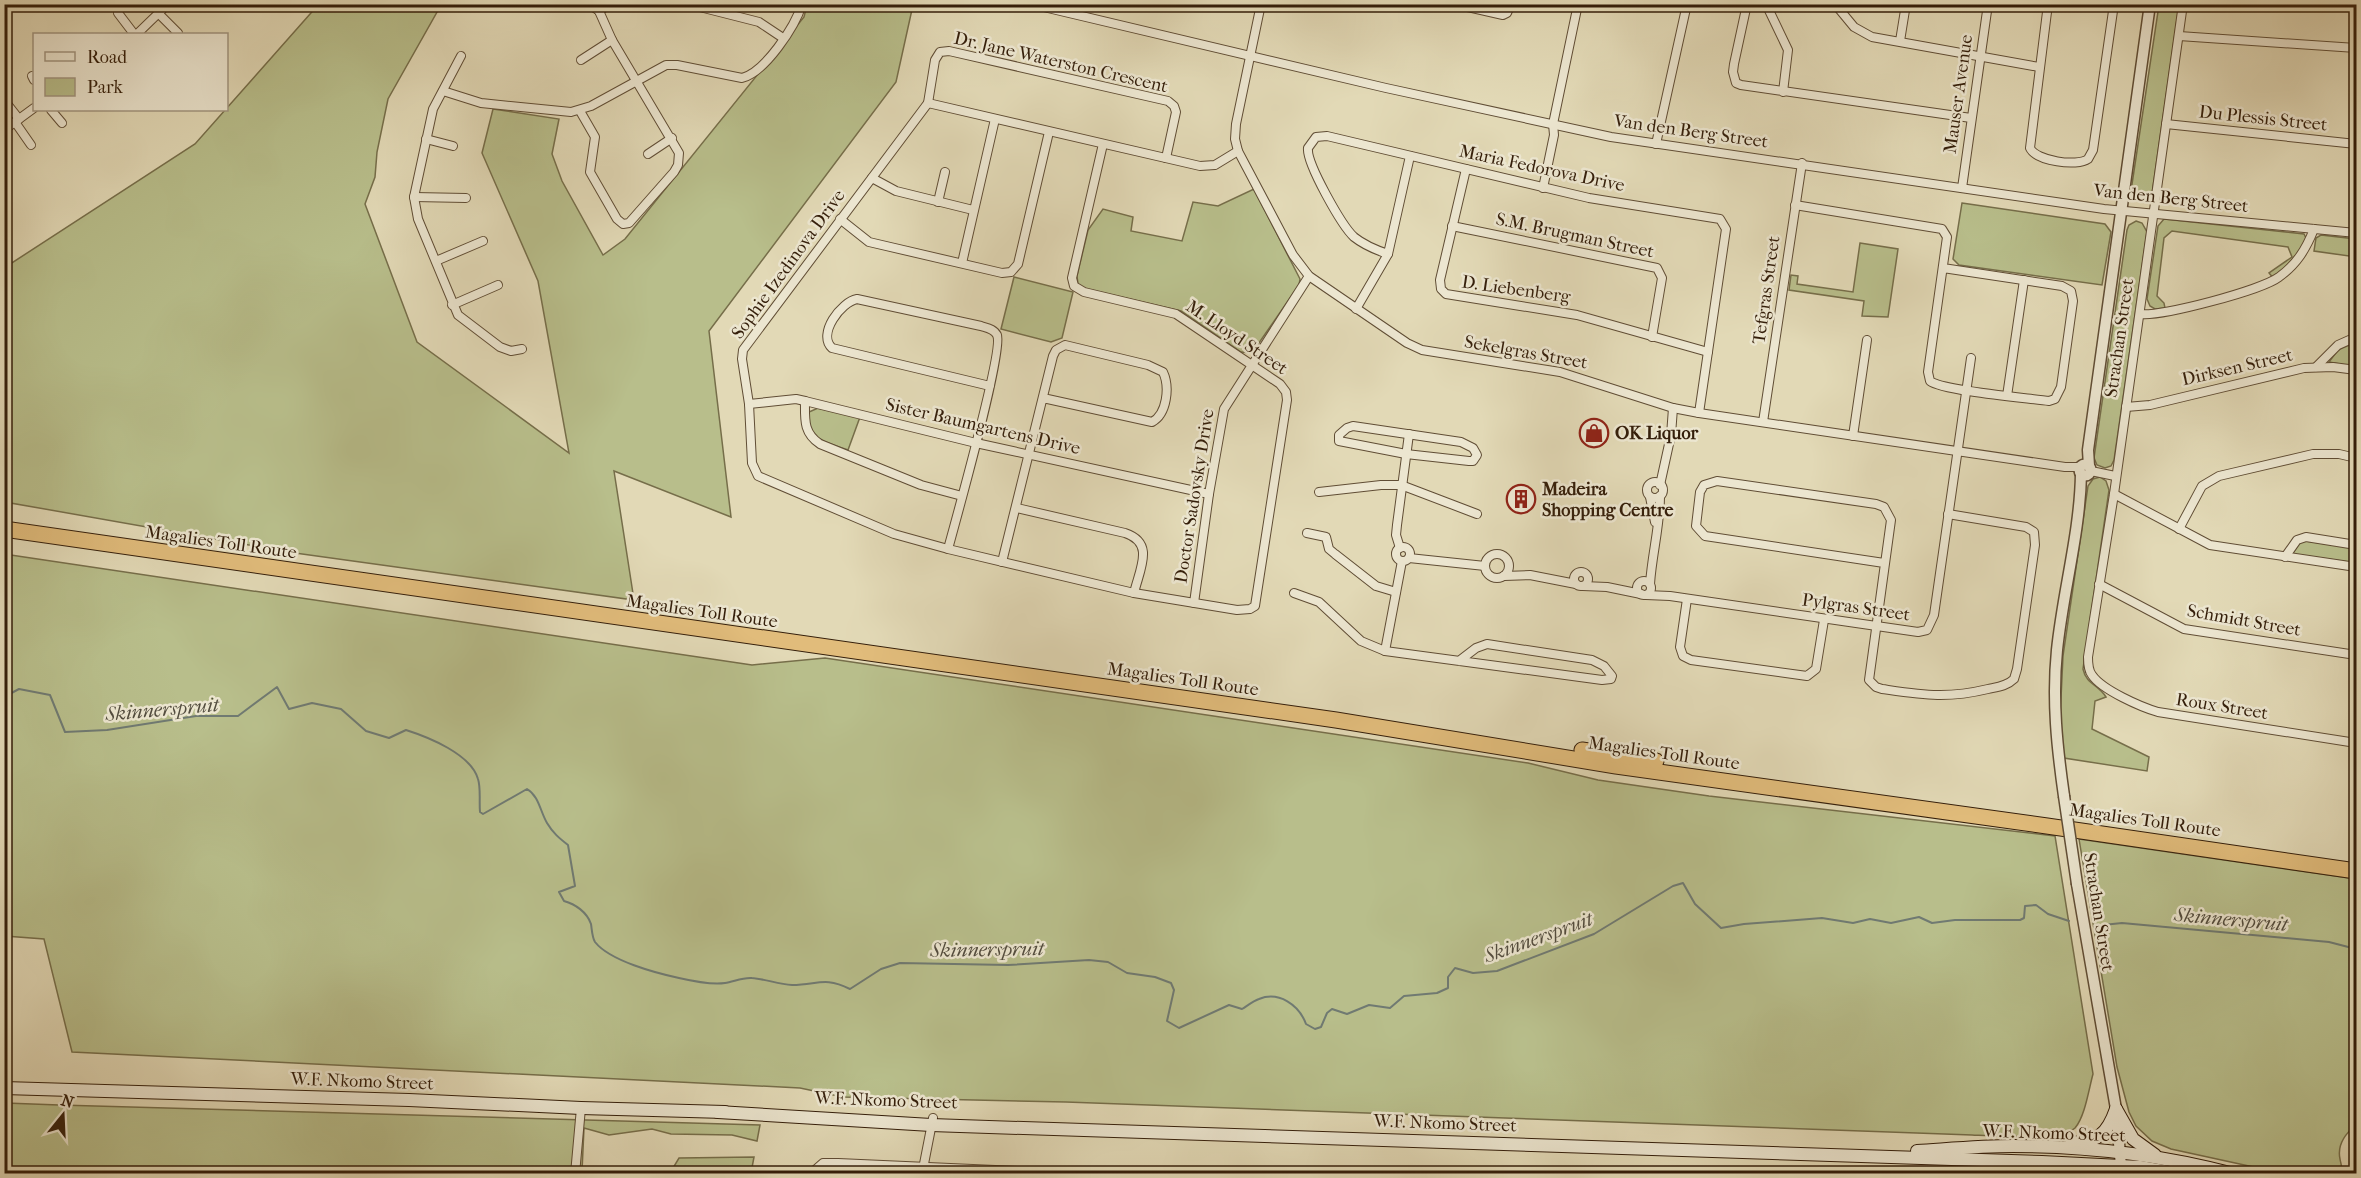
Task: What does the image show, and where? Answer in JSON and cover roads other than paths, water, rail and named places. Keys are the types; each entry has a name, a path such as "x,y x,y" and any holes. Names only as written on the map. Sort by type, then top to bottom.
{"highway":[{"name":"Magalies Toll Route","path":"4,521 965,661 1340,712 1652,761 2356,863"},
{"name":"Magalies Toll Route","path":"4,529 1336,720 1616,766 2047,825 2356,871"}],"main road":[{"name":"W.F. Nkomo Street","path":"4,1088 409,1100 1053,1128 1835,1155 2180,1173"},
{"path":"2013,1146 2093,1140 2109,1126 2116,1109"},
{"path":"2116,1109 2133,1138 2159,1157"},
{"name":"W.F. Nkomo Street","path":"1835,1155 2013,1146 2159,1157 2234,1173"}],"street":[{"path":"580,111 595,137 590,172 617,219 623,224 635,218 678,165 679,153 612,40 599,11 589,4"},
{"path":"599,11 610,4"},
{"path":"688,4 759,22 783,38"},
{"path":"443,91 469,100 502,106 559,112 580,111 662,66 673,64 734,78 745,77 762,66 795,22 802,4"},
{"name":"Van den Berg Street","path":"1031,4 1386,88 1611,137 2121,210 2356,233"},
{"name":"Sekelgras Street","path":"1261,4 1235,129 1238,151 1293,255 1309,276 1407,343 1422,350 1560,372 1673,408 2115,476"},
{"path":"1459,5 1503,15 1508,13 1511,4"},
{"path":"1543,188 1554,135 1553,124 1578,4"},
{"path":"1656,144 1687,4"},
{"path":"1747,4 1734,64 1736,82 1746,87 1971,118"},
{"path":"1766,4 1788,50 1783,92"},
{"path":"1835,4 1846,19 1861,32 1872,37 2039,67"},
{"path":"1900,41 1906,4"},
{"name":"Mauser Avenue","path":"1962,188 1988,4"},
{"path":"2048,4 2030,138 2031,151 2041,158 2079,163 2092,155 2114,4"},
{"name":"Strachan Street","path":"2121,1170 2116,1109 2055,730 2056,672 2060,630 2088,450 2150,4"},
{"name":"Strachan Street","path":"2091,675 2088,657 2114,494 2183,4"},
{"path":"136,33 162,8 178,33"},
{"path":"118,13 134,33"},
{"path":"2179,36 2356,48"},
{"path":"581,60 612,40"},
{"name":"Dr. Jane Waterston Crescent","path":"928,103 935,60 944,51 1154,97 1168,101 1175,109 1166,158"},
{"path":"461,56 434,109 426,139 414,197 418,219 452,305 459,317 500,347 511,351 522,349"},
{"path":"4,100 31,145"},
{"path":"928,103 1049,132 1209,166 1238,151"},
{"name":"Sophie Izedinova Drive","path":"928,103 743,350 742,362 748,404 752,463 755,471 762,480 894,534 948,549 1134,593 1194,603 1244,610 1255,606 1258,600"},
{"path":"4,130 33,109"},
{"path":"52,111 62,123"},
{"path":"962,263 995,119"},
{"name":"Du Plessis Street","path":"2166,124 2356,144"},
{"path":"840,219 869,242 1002,273 1011,272 1016,268 1049,132"},
{"name":"Maria Fedorova Drive","path":"1388,254 1359,240 1344,226 1310,162 1308,148 1316,137 1327,136 1589,198 1715,217 1722,220 1726,229 1699,412"},
{"path":"648,153 672,138"},
{"path":"426,139 453,146"},
{"name":"M. Lloyd Street","path":"1103,144 1072,278 1074,286 1084,292 1176,314 1280,384 1287,396 1258,600"},
{"path":"1356,309 1388,254 1410,156"},
{"name":"Tefgras Street","path":"1763,422 1802,164"},
{"name":"D. Liebenberg","path":"1466,169 1440,280 1440,286 1446,294 1577,315 1708,352"},
{"path":"938,202 945,172"},
{"path":"872,178 896,191 974,210"},
{"path":"414,197 466,198"},
{"path":"1795,205 1937,226 1945,231 1947,237 1928,377 1933,384 1967,390 2049,401 2057,398 2061,387 2073,301 2071,291 2062,286 1943,268"},
{"name":"S.M. Brugman Street","path":"1452,226 1657,268 1662,279 1652,337"},
{"path":"2140,314 2161,313 2269,284 2299,259 2314,229"},
{"path":"436,261 483,241"},
{"name":"Doctor Sadovsky Drive","path":"1194,603 1209,494 1224,409 1309,276"},
{"path":"2007,396 2024,280"},
{"path":"452,305 498,285"},
{"path":"948,549 990,386 999,340 997,334 988,328 856,299 846,304 828,326 826,337 832,348 990,386"},
{"path":"2316,366 2338,345 2356,337"},
{"path":"1853,436 1867,339"},
{"path":"1002,562 1017,508 1029,454 1053,357 1056,350 1065,345 1157,368 1163,372 1167,381 1164,410 1160,418 1152,422 1043,398"},
{"name":"Pylgras Street","path":"1504,576 1530,575 1644,595 1670,596 1824,620 1923,632 1930,626 1934,615 1971,358"},
{"name":"Dirksen Street","path":"2126,407 2150,405 2316,366 2356,370"},
{"name":"Sister Baumgartens Drive","path":"748,404 796,399 976,443 1209,494"},
{"path":"805,401 806,430 813,440 921,485 962,496"},
{"path":"1644,595 1651,590 1646,584 1651,570 1660,496 1663,492 1660,485 1673,408"},
{"path":"1353,426 1461,442 1473,448 1477,455 1473,461 1469,461 1406,454 1342,442 1338,438 1347,428 1353,426"},
{"path":"1385,651 1405,554 1396,536 1409,434"},
{"path":"2179,529 2202,486 2219,476 2313,454 2338,454 2356,458"},
{"path":"1656,528 1647,490 1666,457"},
{"path":"1884,563 1705,536 1696,526 1700,492 1704,485 1717,481 1880,505 1888,510 1891,520 1869,680 1876,687 1946,697 2004,685 2014,679 2035,545 2034,532 2022,525 1948,514"},
{"path":"1650,483 1656,482 1660,485"},
{"path":"1319,492 1401,485 1477,514"},
{"path":"2114,494 2215,546 2356,567"},
{"path":"1650,497 1660,496"},
{"path":"1017,508 1125,533 1139,540 1143,553 1134,593"},
{"path":"1307,533 1326,537 1329,549 1335,554 1376,586 1396,592"},
{"path":"2285,557 2300,538 2356,544"},
{"path":"1405,554 1485,566"},
{"path":"1498,554 1505,557 1509,564 1504,576 1497,578 1490,576 1485,566 1488,559 1498,554"},
{"name":"Pylgras Street","path":"1509,564 1530,575"},
{"path":"1583,572 1588,577 1588,582 1580,585 1574,578 1577,574 1583,572"},
{"name":"Pylgras Street","path":"1555,580 1577,574"},
{"name":"Pylgras Street","path":"1588,577 1607,587"},
{"name":"Pylgras Street","path":"1617,589 1646,584 1670,596"},
{"name":"Schmidt Street","path":"2099,584 2184,629 2356,655"},
{"path":"1294,593 1319,602 1361,641 1385,651 1459,661 1602,680 1611,679 1612,676 1604,666 1593,660 1487,644 1476,648 1459,661"},
{"path":"1687,599 1680,647 1683,656 1691,660 1807,676 1816,669 1824,620"},
{"name":"Roux Street","path":"2091,675 2110,689 2158,712 2356,742"},
{"path":"575,1173 581,1108"},
{"path":"923,1171 932,1121"},
{"path":"814,1173 817,1167 828,1163 923,1171 1086,1173"}],"waterway":[{"name":"Skinnerspruit","path":"4,697 19,689 50,695 65,732 107,730 196,716 238,716 277,687 289,709 312,703 341,709 366,731 389,738 406,730 426,737 458,754 474,770 479,783 480,812 483,814 527,789 531,792 549,827 568,845 575,886 559,892 564,901 584,912 591,924 594,940 602,949 646,969 708,983 725,983 752,978 792,985 827,982 850,989 881,969 900,963 1008,965 1089,960 1108,962 1127,973 1155,977 1171,983 1174,990 1167,1021 1179,1028 1229,1005 1242,1009 1259,999 1274,997 1287,1001 1299,1011 1306,1024 1315,1029 1321,1027 1327,1013 1332,1009 1347,1014 1369,1005 1390,1008 1404,996 1437,993 1448,988 1448,977 1455,968 1473,973 1497,971 1594,934 1673,886 1683,883 1695,904 1721,928 1822,918 1853,923 1870,919 1891,923 1919,917 1932,923 1955,920 2020,920 2024,918 2025,906 2036,905 2048,914 2069,921"},
{"name":"Skinnerspruit","path":"2103,925 2122,923 2329,942 2356,949"}],"place":[{"name":"OK Liquor","path":"1594,433"},
{"name":"Madeira Shopping Centre","path":"1521,499"}]}
